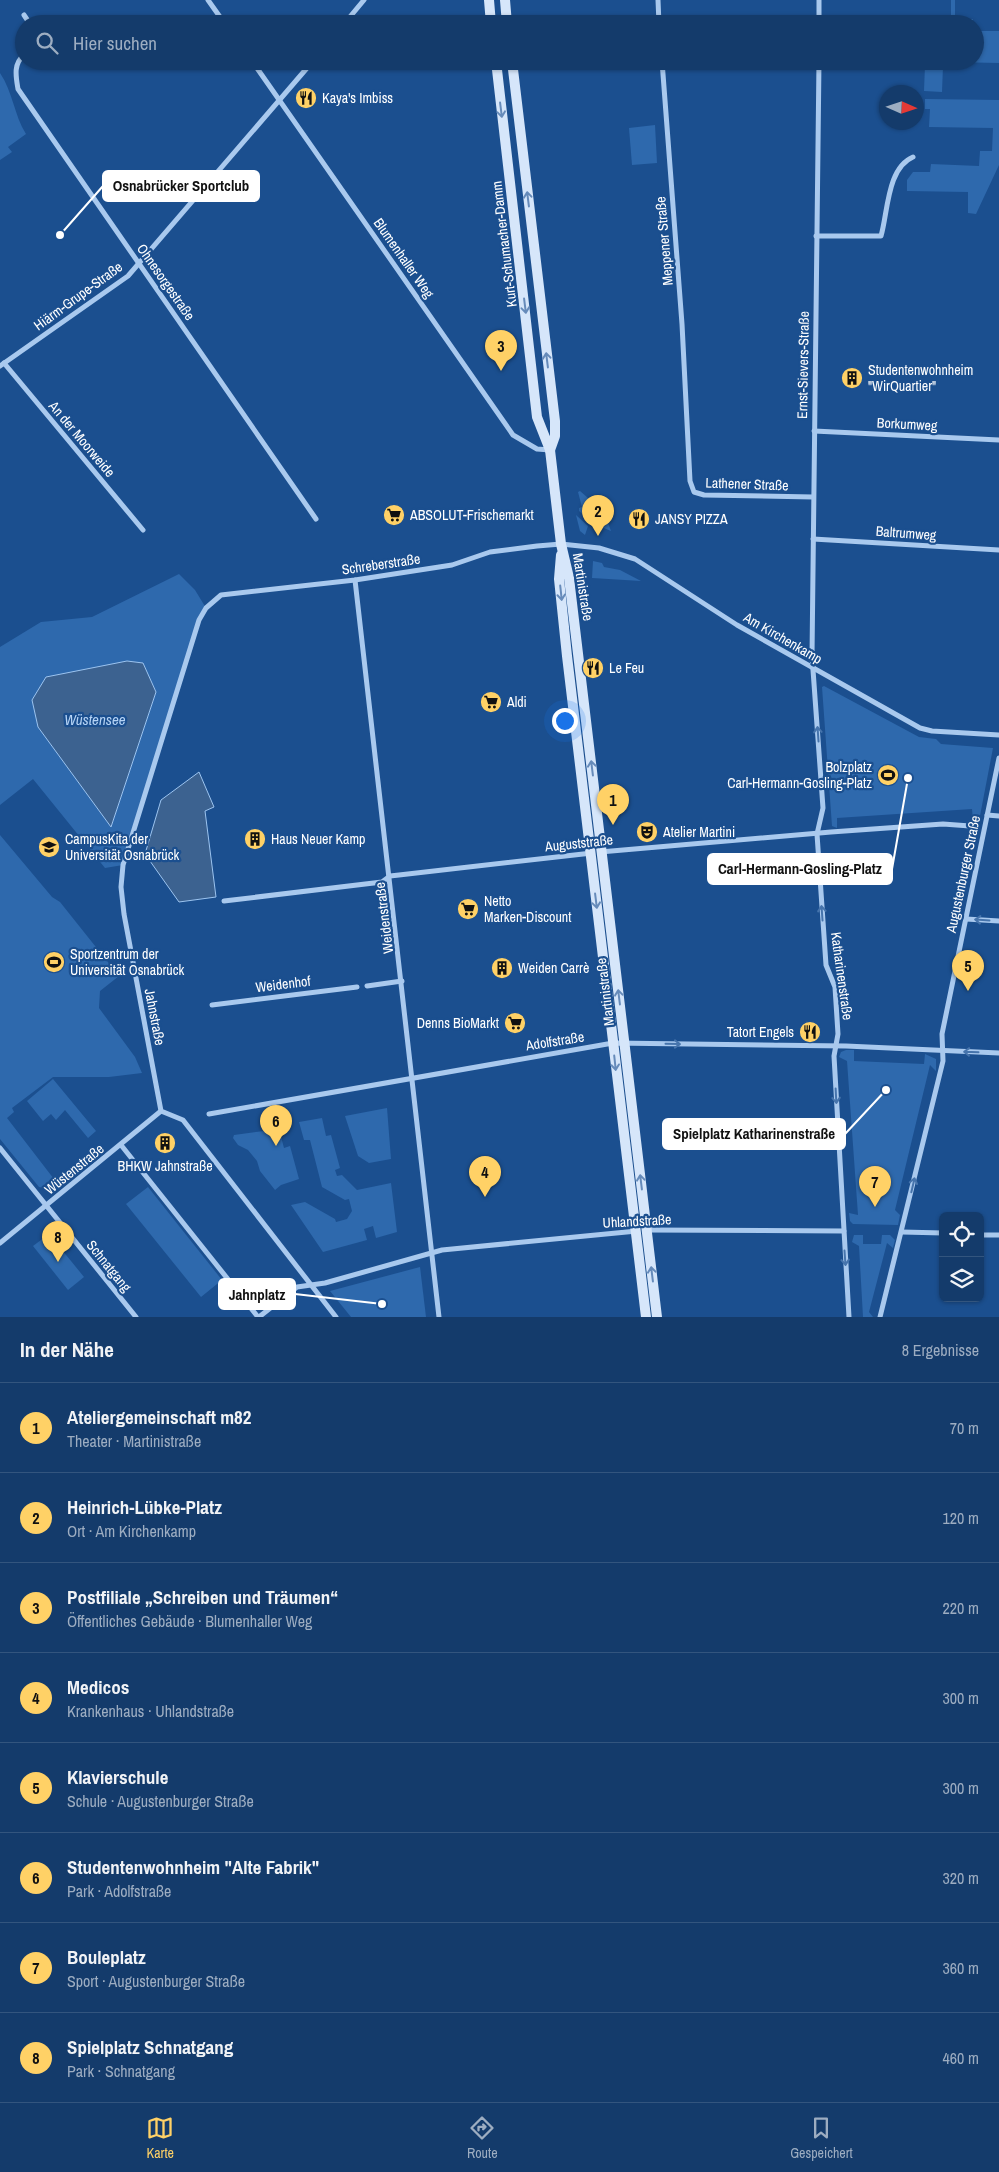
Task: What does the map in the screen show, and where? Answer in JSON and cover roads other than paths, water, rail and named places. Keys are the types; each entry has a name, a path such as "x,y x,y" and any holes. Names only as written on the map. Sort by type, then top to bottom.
{"main road":[{"path":"489,0 491,15"},
{"path":"504,0 506,15"},
{"name":"Kurt-Schumacher-Damm","path":"497,70 537,417 550,450 561,544"},
{"name":"Kurt-Schumacher-Damm","path":"513,70 555,421 555,436 550,450"},
{"name":"Martinistraße","path":"561,544 569,578 657,1317"},
{"name":"Martinistraße","path":"561,544 559,579 646,1317"}],"street":[{"path":"208,0 219,15"},
{"path":"352,15 364,0"},
{"path":"658,0 659,15"},
{"path":"819,0 819,15"},
{"name":"Ohnesorgestraße","path":"16,70 18,89 316,519"},
{"name":"Blumenhaller Weg","path":"258,70 513,435 537,449 550,450"},
{"name":"Hiärm-Grupe-Straße","path":"2,364 116,285 140,263 306,70"},
{"name":"Meppener Straße","path":"663,70 688,420"},
{"name":"Ernst-Sievers-Straße","path":"813,670 812,539 819,70"},
{"path":"816,236 881,236 892,184 904,160 913,156"},
{"name":"An der Moorweide","path":"2,364 143,530"},
{"name":"Lathener Straße","path":"688,420 690,481 694,492 704,495 813,497"},
{"name":"Borkumweg","path":"814,430 999,440"},
{"name":"Baltrumweg","path":"812,539 999,550"},
{"name":"Schreberstraße","path":"206,608 222,594 355,580 452,565 490,552 561,544"},
{"name":"Am Kirchenkamp","path":"561,544 610,550 635,559 697,601 813,670 920,728 932,731 999,735"},
{"name":"Weidenstraße","path":"355,580 440,1317"},
{"name":"Jahnstraße","path":"161,1111 124,914 121,887 123,865 199,620 206,608"},
{"name":"Katharinenstraße","path":"813,670 823,808 817,834 826,965 834,987 838,1034 834,1056 849,1317"},
{"name":"Augustenburger Straße","path":"880,1317 943,1061 942,1034 999,758"},
{"path":"987,815 999,816"},
{"name":"Auguststraße","path":"224,901 382,882 390,876 602,851 943,824 970,826"},
{"path":"966,919 999,921"},
{"path":"367,986 402,981"},
{"name":"Weidenhof","path":"212,1004 357,987"},
{"name":"Adolfstraße","path":"209,1114 413,1077 625,1042 999,1053"},
{"path":"161,1111 183,1120 336,1317"},
{"name":"Wüstenstraße","path":"0,1243 161,1111"},
{"path":"121,1145 258,1317"},
{"name":"Schnatgang","path":"0,1148 136,1317"},
{"name":"Uhlandstraße","path":"258,1317 297,1286 325,1283 442,1250 647,1230 844,1231"},
{"path":"902,1232 939,1234"},
{"path":"984,1235 999,1235"}],"water":[{"name":"Wüstensee","path":"127,661 143,663 156,692 111,827 38,727 32,700 46,677"},
{"path":"199,772 214,807 205,811 216,897 179,902 145,854 161,800"}],"place":[{"name":"Kaya's Imbiss","path":"306,98"},
{"name":"Osnabrücker Sportclub","path":"60,235"},
{"name":"Postfiliale „Schreiben und Träumen“","path":"501,371"},
{"name":"Studentenwohnheim \"WirQuartier\"","path":"852,378"},
{"name":"ABSOLUT-Frischemarkt","path":"394,515"},
{"name":"JANSY PIZZA","path":"639,519"},
{"name":"Heinrich-Lübke-Platz","path":"598,536"},
{"name":"Le Feu","path":"593,668"},
{"name":"Aldi","path":"491,702"},
{"name":"Bolzplatz Carl-Hermann-Gosling-Platz","path":"888,775"},
{"name":"Carl-Hermann-Gosling-Platz","path":"908,778"},
{"name":"Ateliergemeinschaft m82","path":"613,825"},
{"name":"Atelier Martini","path":"647,832"},
{"name":"Haus Neuer Kamp","path":"255,839"},
{"name":"CampusKita der Universität Osnabrück","path":"49,847"},
{"name":"Netto Marken-Discount","path":"468,909"},
{"name":"Sportzentrum der Universität Osnabrück","path":"54,962"},
{"name":"Weiden Carrè","path":"502,968"},
{"name":"Klavierschule","path":"968,991"},
{"name":"Denns BioMarkt","path":"515,1023"},
{"name":"Tatort Engels","path":"810,1032"},
{"name":"Spielplatz Katharinenstraße","path":"886,1090"},
{"name":"BHKW Jahnstraße","path":"165,1143"},
{"name":"Studentenwohnheim \"Alte Fabrik\"","path":"276,1146"},
{"name":"Medicos","path":"485,1197"},
{"name":"Bouleplatz","path":"875,1207"},
{"name":"Spielplatz Schnatgang","path":"58,1262"},
{"name":"Jahnplatz","path":"382,1304"}]}
